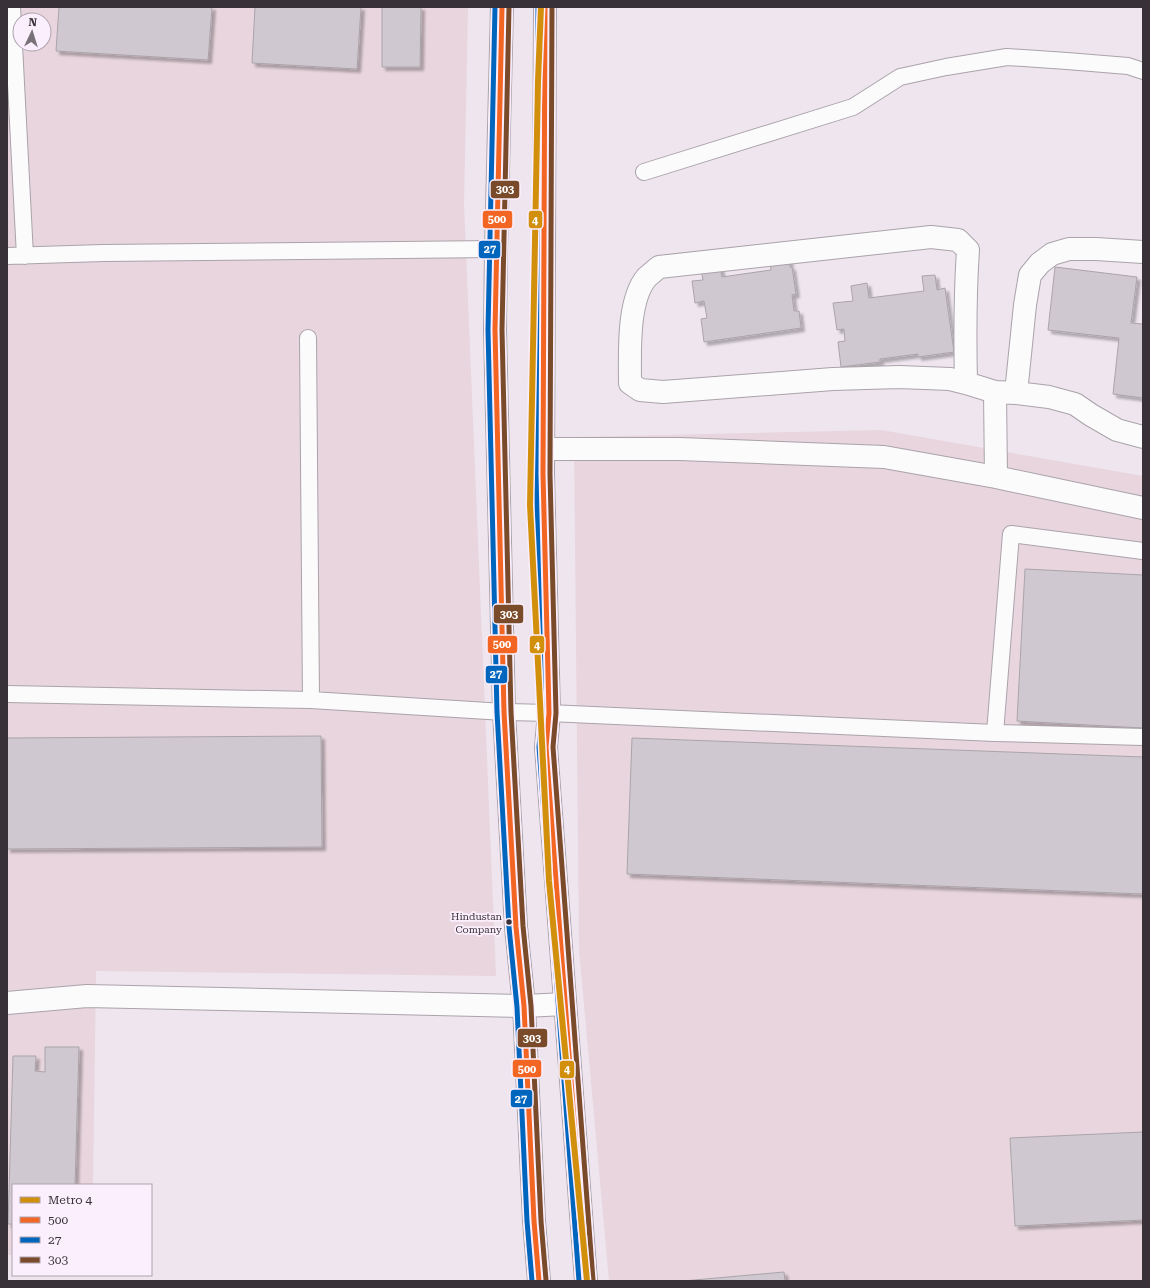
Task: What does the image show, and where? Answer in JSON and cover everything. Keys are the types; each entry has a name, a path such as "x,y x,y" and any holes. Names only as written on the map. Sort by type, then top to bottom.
{"street":[{"path":"502,7 495,330 504,712 516,927 524,1006 534,1221 539,1281"},
{"path":"544,7 543,449 549,713 546,748 586,1281"},
{"path":"966,383 966,278 968,250 958,240 931,238 659,267 647,278 637,295 630,343 630,383 640,390 663,392 833,379 899,377 950,379 966,383 1006,393 1049,397 1075,404 1118,430 1143,437"},
{"path":"996,476 1006,393 1030,275 1040,263 1052,254 1070,250 1096,249 1143,252"},
{"path":"543,449 680,449 884,457 996,476 1143,508"},
{"path":"7,1003 87,996 524,1006 565,1004"}],"lane":[{"path":"12,7 25,256"},
{"path":"644,172 853,107 900,77 946,67 1007,57 1128,66 1143,71"},
{"path":"7,256 103,253 496,249"},
{"path":"308,338 311,700"},
{"path":"996,733 1011,534 1143,551"},
{"path":"7,694 311,700 504,712 996,733 1143,737"}],"shaded area":[{"path":"7,7 468,7 464,204 496,976 96,971 93,1184 12,1184 12,1255 7,1255"},
{"path":"881,430 1143,476 1143,1281 609,1281 579,949 574,437"}],"building":[{"path":"59,7 212,7 208,60 56,51"},
{"path":"255,7 361,7 357,69 252,63"},
{"path":"382,7 421,7 420,67 382,67"},
{"path":"789,259 790,267 792,267 796,294 792,295 794,311 799,311 801,328 704,342 701,319 707,318 704,301 695,303 692,281 703,280 701,269 720,266 722,277 771,270 770,261"},
{"path":"1055,267 1137,277 1131,323 1143,324 1143,398 1113,394 1119,338 1048,330"},
{"path":"935,275 937,290 945,288 954,352 918,357 918,354 880,359 880,362 841,367 838,342 845,341 844,329 837,330 833,303 853,301 851,286 867,283 869,298 924,291 922,276"},
{"path":"1025,569 1143,575 1143,728 1017,721"},
{"path":"321,736 322,847 7,849 7,738"},
{"path":"632,738 1143,757 1143,894 627,874"},
{"path":"45,1047 79,1047 75,1184 12,1184 12,1224 8,1224 13,1056 36,1056 35,1071 45,1072"},
{"path":"1143,1132 1143,1220 1015,1226 1010,1138"},
{"path":"784,1272 785,1281 683,1281"}],"metro line":[{"name":"4","path":"541,7 538,81 530,505 549,881 587,1281"}],"transit line":[{"name":"27","path":"495,7 488,330 497,712 509,927 517,1007 527,1221 532,1281"},
{"name":"500","path":"502,7 495,330 504,712 516,927 524,1006 534,1221 539,1281"},
{"name":"303","path":"509,7 502,330 511,712 523,926 531,1006 541,1221 546,1280"},
{"name":"27","path":"538,7 536,474 542,713 539,747 579,1281"},
{"name":"500","path":"545,7 543,474 549,713 546,747 586,1281"},
{"name":"303","path":"552,7 550,474 556,713 553,747 593,1280"}],"place":[{"name":"Hindustan Company","path":"509,922"}]}
